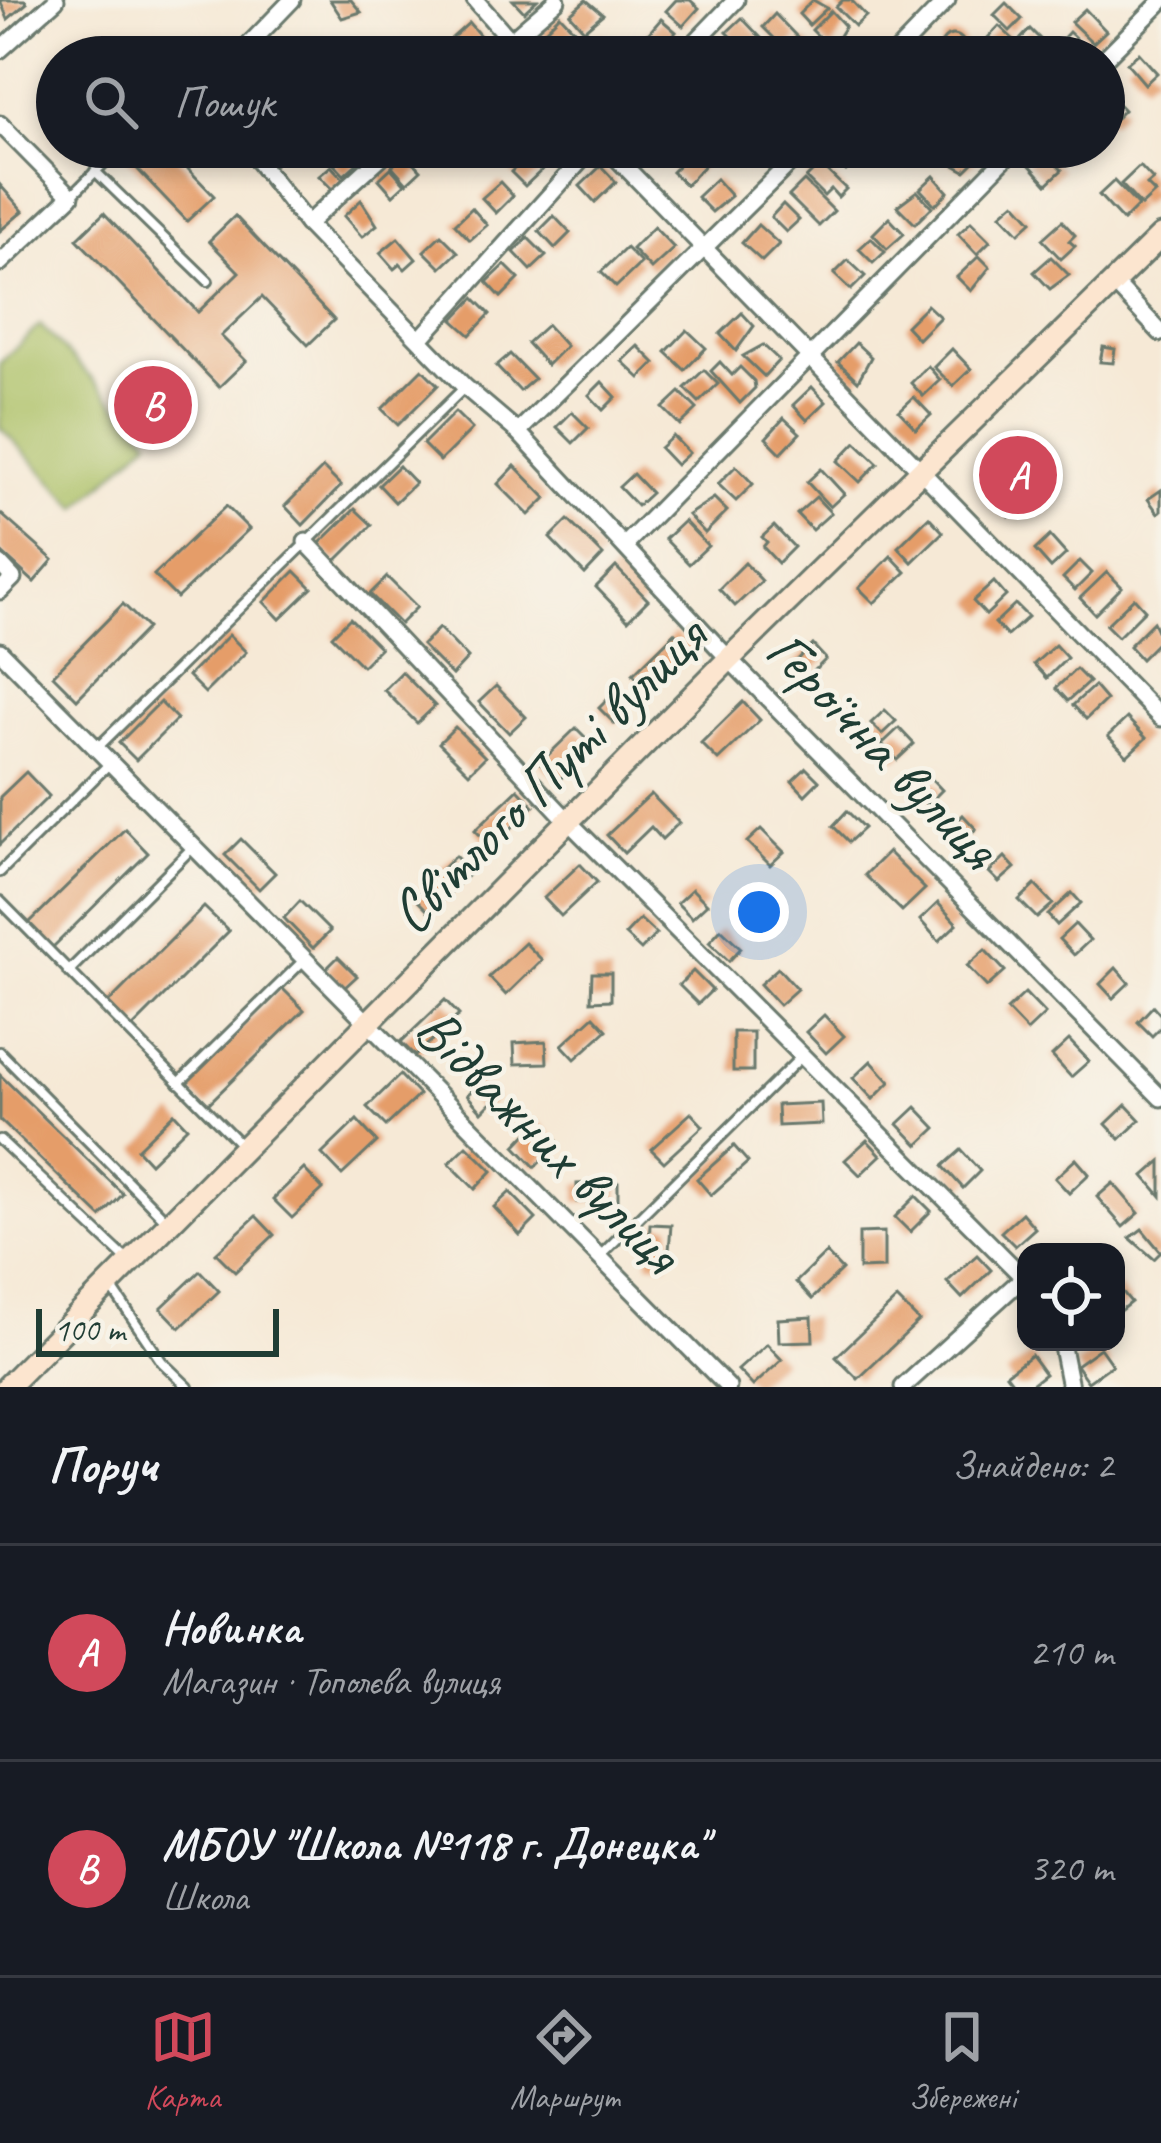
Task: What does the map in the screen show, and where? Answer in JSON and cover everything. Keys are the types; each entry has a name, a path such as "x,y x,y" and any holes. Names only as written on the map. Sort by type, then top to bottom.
{"main road":[{"name":"Світлого Путі вулиця","path":"7,1387 729,659 1161,236"}],"street":[{"path":"0,50 56,0"},
{"path":"257,36 292,0"},
{"path":"475,0 506,36"},
{"path":"515,36 557,0"},
{"path":"701,36 736,0"},
{"path":"912,36 947,0"},
{"path":"1125,38 1161,2"},
{"path":"0,124 36,161"},
{"path":"0,263 71,196 43,168"},
{"name":"Героїчна вулиця","path":"263,168 307,224 422,337 465,387 518,432 729,659 1161,1098"},
{"path":"307,224 369,168"},
{"path":"422,337 574,168"},
{"path":"627,168 1161,718"},
{"path":"518,432 786,168"},
{"path":"626,545 995,168"},
{"path":"1113,282 1161,333"},
{"path":"305,542 568,821 1017,1270"},
{"path":"0,564 13,578 0,591"},
{"name":"Відважних вулиця","path":"0,651 728,1387"},
{"path":"904,1387 1017,1285"},
{"path":"1063,1351 1070,1387"}],"lane":[{"path":"71,196 98,168"},
{"path":"95,171 208,281"},
{"path":"95,750 465,387"},
{"path":"0,872 109,764"},
{"path":"68,972 193,847"},
{"path":"0,901 244,1148"},
{"path":"179,1083 305,959"},
{"path":"0,1052 170,1223"},
{"path":"600,1256 802,1057"},
{"path":"0,1140 130,1263"},
{"path":"109,1284 162,1362 188,1387"}],"green space":[{"path":"40,325 150,439 78,508 0,427 0,363"}],"building":[{"path":"0,0 25,0 27,3 8,19"},
{"path":"330,0 351,0 361,12 342,18"},
{"path":"513,0 537,0 524,12"},
{"path":"586,0 603,14 584,30 570,14"},
{"path":"676,0 690,0 699,8 683,26 666,11"},
{"path":"813,0 827,8 809,25 799,14"},
{"path":"851,0 866,16 855,26 836,7"},
{"path":"1006,3 1022,19 1010,31 994,15"},
{"path":"1085,9 1106,31 1086,36 1071,22"},
{"path":"831,11 845,26 839,36 818,36 812,30"},
{"path":"775,14 796,36 772,36 763,27"},
{"path":"560,15 575,31 570,36 542,33"},
{"path":"742,18 759,36 731,36 727,32"},
{"path":"661,19 676,32 672,36 646,36"},
{"path":"469,23 480,36 454,36"},
{"path":"999,26 1010,36 990,36"},
{"path":"1139,53 1157,73 1145,84 1127,63"},
{"path":"1140,166 1153,180 1147,185 1155,193 1141,206 1121,184"},
{"path":"136,168 187,168 214,196 187,221"},
{"path":"333,168 343,179 332,189 319,176"},
{"path":"391,168 405,184 393,195 379,179"},
{"path":"394,168 421,170 407,183"},
{"path":"515,168 544,168 525,186 511,172"},
{"path":"599,168 616,182 595,202 580,186"},
{"path":"676,168 702,168 686,185 672,172"},
{"path":"816,168 824,168 846,189 838,197 831,189 824,196 806,178"},
{"path":"1032,168 1062,170 1047,184"},
{"path":"934,176 948,192 935,205 920,189"},
{"path":"716,179 731,196 712,212 697,197"},
{"path":"804,181 834,211 819,226 789,196"},
{"path":"1114,181 1138,206 1123,221 1099,195"},
{"path":"500,182 513,196 496,213 482,198"},
{"path":"0,185 23,211 0,231"},
{"path":"917,191 932,207 915,224 897,206"},
{"path":"361,200 377,225 362,237 344,216"},
{"path":"1015,202 1032,221 1019,233 1001,214"},
{"path":"783,204 799,220 786,232 771,217"},
{"path":"472,208 487,225 470,240 455,224"},
{"path":"104,213 198,312 239,272 209,241 235,216 334,320 308,345 262,297 221,336 246,361 219,387 77,239"},
{"path":"554,216 570,233 555,248 539,231"},
{"path":"889,218 904,234 887,249 873,234"},
{"path":"1062,221 1075,235 1069,241 1075,246 1061,259 1042,239"},
{"path":"971,222 990,241 977,254 958,234"},
{"path":"758,225 779,244 762,261 742,243"},
{"path":"654,227 674,248 651,269 632,249"},
{"path":"441,235 458,252 441,268 424,251"},
{"path":"398,238 416,259 405,269 400,264 394,269 380,253"},
{"path":"528,238 546,256 531,270 514,252"},
{"path":"871,238 885,252 873,263 859,249"},
{"path":"626,248 641,263 616,287 601,272"},
{"path":"979,256 990,267 971,291 957,277"},
{"path":"1051,257 1069,275 1050,289 1034,272"},
{"path":"848,260 865,276 851,290 834,274"},
{"path":"505,265 519,279 501,297 487,282"},
{"path":"474,298 490,314 470,335 453,320"},
{"path":"927,305 940,317 918,339 906,326"},
{"path":"742,313 754,326 736,351 720,334"},
{"path":"547,325 566,346 547,365 527,343"},
{"path":"687,330 706,348 685,370 666,352"},
{"path":"856,343 871,357 858,381 838,362"},
{"path":"763,345 779,360 764,376 743,356"},
{"path":"638,346 655,363 640,378 622,361"},
{"path":"1103,347 1115,349 1113,363 1100,362"},
{"path":"952,349 971,369 953,386 934,367"},
{"path":"510,354 534,379 520,391 496,366"},
{"path":"720,362 732,375 740,367 754,381 755,388 740,403 711,371"},
{"path":"928,366 940,380 923,396 911,383"},
{"path":"422,369 438,385 398,425 382,409"},
{"path":"704,370 718,384 699,402 685,388"},
{"path":"602,382 616,397 603,410 589,395"},
{"path":"812,387 826,402 807,420 793,405"},
{"path":"680,392 697,409 680,425 663,408"},
{"path":"914,397 931,415 916,429 899,411"},
{"path":"455,412 472,429 440,461 423,444"},
{"path":"572,412 588,428 573,443 557,427"},
{"path":"784,418 800,433 781,453 766,438"},
{"path":"1026,434 1059,468 1009,517 976,483"},
{"path":"673,436 689,453 676,465 660,448"},
{"path":"856,442 878,463 860,482 838,461"},
{"path":"399,466 415,483 395,502 379,485"},
{"path":"515,466 546,498 529,515 498,484"},
{"path":"736,466 753,484 736,501 718,484"},
{"path":"323,468 341,486 303,525 285,506"},
{"path":"821,469 844,494 830,507 807,482"},
{"path":"633,474 651,493 637,506 619,487"},
{"path":"1161,490 1161,511 1158,513 1148,499"},
{"path":"816,497 831,513 812,530 797,514"},
{"path":"714,498 727,511 705,533 688,515"},
{"path":"226,506 249,529 177,598 154,575"},
{"path":"355,509 372,525 336,561 319,544"},
{"path":"0,513 53,560 34,582 0,551"},
{"path":"929,517 943,532 912,562 898,547"},
{"path":"568,520 603,555 585,574 550,538"},
{"path":"684,521 708,546 689,564 665,539"},
{"path":"774,526 794,547 778,563 763,547 767,542 762,537"},
{"path":"1050,536 1066,554 1051,568 1035,550"},
{"path":"891,556 906,572 874,603 859,588"},
{"path":"1080,561 1092,573 1075,590 1063,578"},
{"path":"745,563 762,581 735,606 719,589"},
{"path":"616,567 648,600 628,620 596,587"},
{"path":"295,571 312,588 280,619 264,602"},
{"path":"1107,572 1122,587 1095,614 1080,598"},
{"path":"387,577 417,607 400,624 370,594"},
{"path":"994,582 1006,596 986,615 973,601"},
{"path":"1134,598 1145,610 1118,637 1106,625"},
{"path":"123,604 147,628 77,699 53,675"},
{"path":"1015,604 1028,617 1007,636 995,623"},
{"path":"350,618 380,648 362,666 332,636"},
{"path":"1153,622 1161,639 1141,659 1129,646"},
{"path":"439,628 468,658 452,675 422,645"},
{"path":"675,633 692,651 650,691 633,674"},
{"path":"229,635 246,652 205,693 188,676"},
{"path":"813,645 826,659 802,683 788,669"},
{"path":"1055,645 1067,658 1047,678 1034,664"},
{"path":"1076,669 1089,682 1068,701 1056,688"},
{"path":"402,672 435,706 417,723 384,690"},
{"path":"496,686 526,717 509,733 479,702"},
{"path":"1094,686 1106,700 1086,719 1073,705"},
{"path":"613,694 629,711 615,724 599,708"},
{"path":"160,702 177,719 136,760 119,743"},
{"path":"743,702 760,720 718,760 701,743"},
{"path":"885,710 896,721 882,734 871,723"},
{"path":"1127,718 1146,738 1127,756 1108,736"},
{"path":"455,727 485,757 469,773 439,743"},
{"path":"576,728 594,746 558,781 540,763"},
{"path":"899,728 914,744 897,760 882,744"},
{"path":"806,768 819,781 805,795 792,781"},
{"path":"26,772 49,796 0,844 0,797"},
{"path":"925,772 942,790 927,805 910,787"},
{"path":"518,789 534,806 492,847 475,830"},
{"path":"651,794 679,823 662,839 651,827 624,853 607,835"},
{"path":"847,811 864,828 849,842 833,826"},
{"path":"963,815 976,829 960,843 948,830"},
{"path":"125,829 148,853 50,950 26,926"},
{"path":"761,829 784,852 770,865 747,842"},
{"path":"241,839 275,873 259,889 225,855"},
{"path":"888,852 925,889 902,911 865,875"},
{"path":"455,856 471,872 430,913 414,897"},
{"path":"1005,857 1015,868 999,882 989,872"},
{"path":"580,864 597,882 561,916 544,898"},
{"path":"1035,885 1053,904 1037,918 1019,900"},
{"path":"692,889 707,904 692,918 677,903"},
{"path":"1072,893 1081,903 1057,925 1048,915"},
{"path":"300,901 330,931 313,948 284,918"},
{"path":"938,903 957,924 939,941 920,920"},
{"path":"204,907 229,931 131,1029 107,1004"},
{"path":"640,919 656,934 641,950 625,935"},
{"path":"1075,924 1090,940 1074,955 1059,939"},
{"path":"721,929 741,948 729,961 709,942"},
{"path":"525,943 542,960 506,995 489,977"},
{"path":"985,950 1005,971 987,987 967,966"},
{"path":"338,957 357,976 344,988 326,969"},
{"path":"778,968 797,989 779,1005 760,984"},
{"path":"1116,968 1129,983 1113,998 1100,984"},
{"path":"693,971 712,990 698,1004 679,985"},
{"path":"592,973 611,973 611,1000 591,1001"},
{"path":"282,988 304,1010 206,1106 185,1084"},
{"path":"1025,993 1045,1014 1027,1031 1007,1010"},
{"path":"445,1000 459,1015 415,1056 401,1042"},
{"path":"1153,1006 1161,1015 1161,1027 1152,1036 1138,1022"},
{"path":"824,1015 844,1036 826,1053 806,1032"},
{"path":"594,1016 607,1030 575,1059 562,1045"},
{"path":"733,1032 753,1032 753,1071 733,1071"},
{"path":"1069,1040 1089,1061 1071,1077 1052,1056"},
{"path":"546,1041 547,1063 515,1064 514,1043"},
{"path":"871,1061 890,1082 873,1099 853,1078"},
{"path":"0,1075 123,1194 101,1217 0,1120"},
{"path":"400,1075 419,1095 386,1126 367,1107"},
{"path":"481,1082 496,1098 482,1112 467,1095"},
{"path":"821,1103 822,1124 778,1126 777,1105"},
{"path":"1126,1105 1140,1120 1120,1139 1106,1124"},
{"path":"916,1107 936,1128 918,1145 898,1124"},
{"path":"174,1113 187,1127 150,1163 137,1149"},
{"path":"691,1113 703,1126 664,1162 651,1149"},
{"path":"357,1120 377,1142 342,1175 322,1154"},
{"path":"538,1122 559,1143 535,1167 515,1146"},
{"path":"867,1140 881,1155 860,1175 845,1160"},
{"path":"467,1146 492,1171 475,1189 449,1163"},
{"path":"734,1146 748,1162 711,1195 697,1179"},
{"path":"961,1150 980,1171 963,1188 943,1166"},
{"path":"1076,1159 1089,1174 1069,1193 1055,1178"},
{"path":"1161,1161 1161,1196 1144,1176"},
{"path":"304,1169 323,1189 292,1218 273,1199"},
{"path":"618,1182 618,1200 577,1202 577,1184"},
{"path":"1113,1183 1139,1213 1123,1227 1097,1197"},
{"path":"510,1192 536,1219 520,1235 494,1207"},
{"path":"916,1196 931,1211 910,1232 895,1217"},
{"path":"1022,1213 1035,1228 1015,1246 1001,1232"},
{"path":"256,1216 274,1235 235,1272 216,1253"},
{"path":"650,1224 671,1225 668,1264 648,1263"},
{"path":"1142,1229 1161,1252 1154,1259 1130,1238"},
{"path":"884,1232 884,1268 859,1269 859,1233"},
{"path":"826,1253 842,1270 812,1299 796,1282"},
{"path":"977,1255 991,1270 962,1298 947,1282"},
{"path":"200,1271 219,1291 180,1328 161,1308"},
{"path":"897,1299 919,1321 858,1379 836,1357"},
{"path":"812,1317 813,1341 779,1342 778,1319"},
{"path":"767,1344 782,1360 753,1386 738,1370"},
{"path":"1102,1351 1112,1365 1088,1382 1076,1365"},
{"path":"1031,1355 1045,1374 1028,1387 1016,1387 1006,1374"}],"place":[{"name":"МБОУ \"Школа №118 г. Донецка\"","path":"153,405"},
{"name":"Новинка","path":"1018,475"}]}
